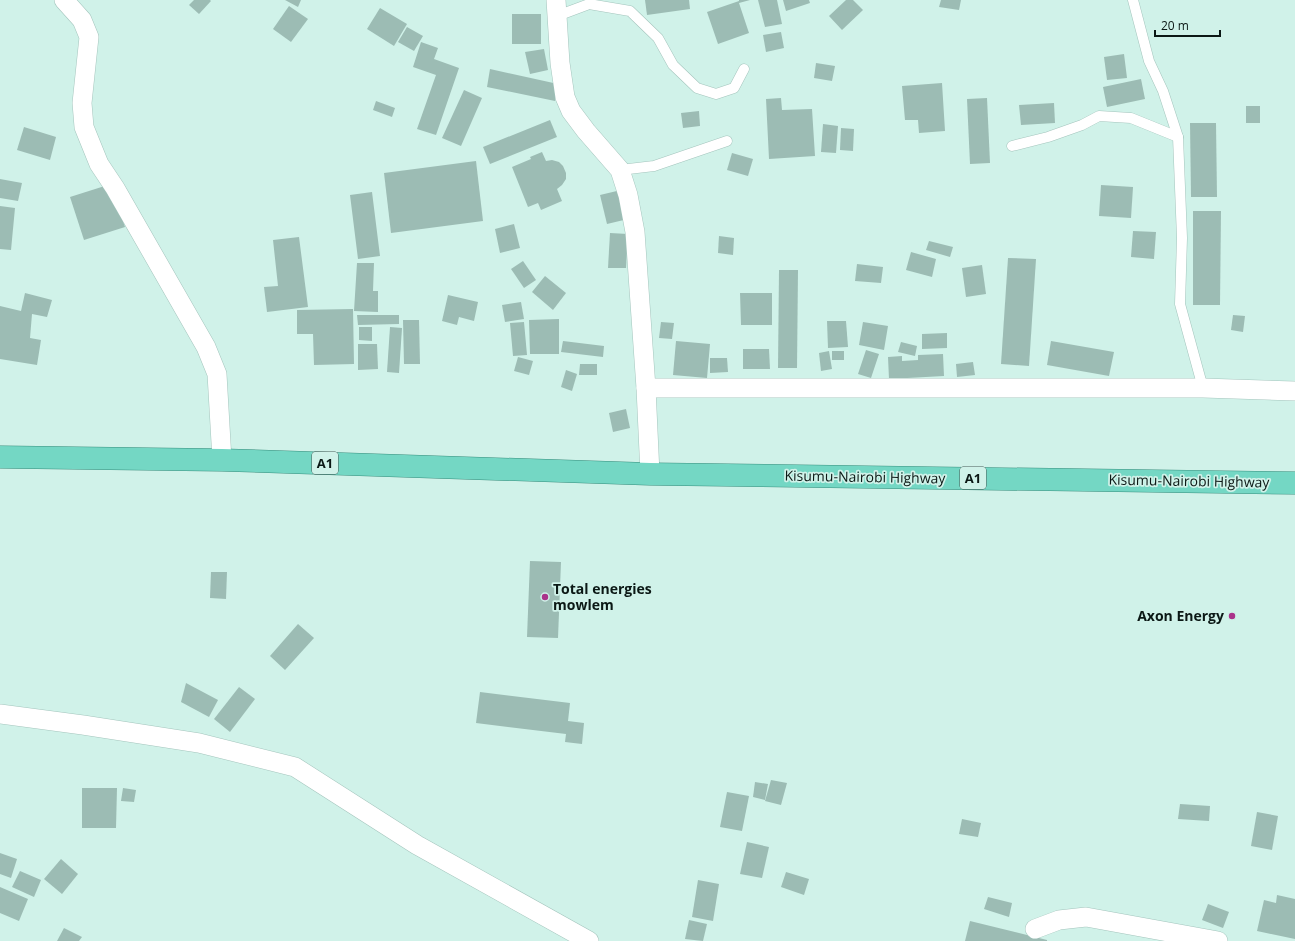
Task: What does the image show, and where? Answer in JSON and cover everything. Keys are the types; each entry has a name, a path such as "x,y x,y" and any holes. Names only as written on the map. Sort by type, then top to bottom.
{"highway":[{"name":"A1","path":"0,457 222,460 650,474"},
{"name":"Kisumu-Nairobi Highway","path":"650,474 1295,483"}],"street":[{"path":"64,0 82,20 89,37 82,103 84,127 91,146 99,164 115,188 206,347 217,374 222,460"},
{"path":"557,8 560,63 565,97 570,111 620,170 628,195 635,232 646,388 650,474"},
{"path":"646,388 1203,388 1295,391"},
{"path":"0,714 83,724 198,744 295,767 417,845 589,941"},
{"path":"1035,929 1059,920 1086,917 1218,941"}],"lane":[{"path":"1133,0 1149,61 1163,91 1178,137 1182,238 1180,304 1203,388"},
{"path":"557,8 589,4 630,11 658,38 673,65 697,88 716,94 734,88 744,69"},
{"path":"1012,146 1048,137 1082,125 1099,116 1131,118 1178,137"},
{"path":"620,170 654,166 727,141"}],"building":[{"path":"194,0 211,1 199,14 189,5"},
{"path":"285,0 301,0 298,7"},
{"path":"645,0 689,0 690,9 647,15"},
{"path":"739,0 750,0 739,3 749,33 718,44 707,12"},
{"path":"758,0 777,0 782,24 765,27"},
{"path":"783,0 809,0 810,3 786,11"},
{"path":"846,0 853,0 863,10 842,30 829,16"},
{"path":"941,0 961,0 959,10 939,7"},
{"path":"289,6 308,19 291,42 273,29"},
{"path":"380,8 407,24 394,46 367,29"},
{"path":"512,14 541,14 541,44 512,44"},
{"path":"407,27 423,36 414,51 398,42"},
{"path":"781,32 784,48 766,52 763,35"},
{"path":"421,42 438,48 434,59 459,68 436,135 417,129 436,75 413,67"},
{"path":"544,49 548,70 530,74 525,52"},
{"path":"1124,54 1127,78 1107,80 1104,57"},
{"path":"816,63 835,66 832,81 814,78"},
{"path":"490,69 558,84 555,101 487,87"},
{"path":"1141,79 1145,99 1107,107 1103,87"},
{"path":"942,83 945,131 919,133 918,120 905,120 902,86"},
{"path":"464,90 482,98 461,146 442,138"},
{"path":"781,98 782,110 812,109 815,156 769,159 766,99"},
{"path":"987,98 990,163 970,164 967,99"},
{"path":"376,101 395,108 392,117 373,110"},
{"path":"1054,103 1055,123 1021,125 1019,105"},
{"path":"1246,106 1260,106 1260,123 1246,123"},
{"path":"699,111 700,126 683,128 681,113"},
{"path":"550,120 557,137 490,164 483,147"},
{"path":"1190,123 1216,123 1217,197 1191,197"},
{"path":"823,124 838,126 836,153 821,152"},
{"path":"24,127 56,137 50,160 17,150"},
{"path":"841,128 854,129 853,151 840,150"},
{"path":"542,152 546,161 552,160 559,162 563,166 566,173 566,179 557,189 562,201 541,210 538,203 528,207 512,167 531,159 530,157"},
{"path":"732,153 753,159 748,176 727,170"},
{"path":"476,161 483,221 391,233 384,173"},
{"path":"0,179 22,183 18,201 0,198"},
{"path":"111,184 125,227 84,240 70,197"},
{"path":"1101,185 1133,187 1131,218 1099,216"},
{"path":"621,190 628,219 607,224 600,195"},
{"path":"372,192 380,256 358,259 350,195"},
{"path":"0,206 15,208 11,250 0,249"},
{"path":"1193,211 1221,211 1220,305 1193,305"},
{"path":"514,224 520,248 500,253 495,229"},
{"path":"1133,231 1156,232 1154,259 1131,257"},
{"path":"610,233 628,234 626,268 608,268"},
{"path":"719,236 734,238 733,255 718,253"},
{"path":"299,237 308,307 267,312 264,287 278,286 273,240"},
{"path":"929,241 953,247 950,257 926,250"},
{"path":"911,252 936,259 932,277 906,270"},
{"path":"1008,258 1036,259 1029,366 1001,364"},
{"path":"523,261 536,280 524,288 511,269"},
{"path":"357,263 374,263 373,291 378,291 378,312 354,311"},
{"path":"857,264 883,267 881,283 855,281"},
{"path":"982,265 986,294 966,297 962,268"},
{"path":"779,270 798,270 797,368 778,368"},
{"path":"545,276 566,293 553,310 532,292"},
{"path":"25,293 52,300 47,317 32,314 30,338 41,340 37,365 0,359 0,306 21,311"},
{"path":"740,293 772,293 772,325 741,325"},
{"path":"448,295 478,302 474,321 459,317 457,325 442,321"},
{"path":"521,302 524,319 505,322 502,305"},
{"path":"353,309 354,364 314,365 313,334 297,334 297,310"},
{"path":"357,315 399,315 399,324 358,325"},
{"path":"1233,315 1245,316 1243,332 1231,330"},
{"path":"559,319 559,354 530,354 529,320"},
{"path":"403,320 419,320 420,364 404,364"},
{"path":"827,321 846,321 848,347 828,348"},
{"path":"524,322 527,355 513,356 510,323"},
{"path":"661,322 674,323 672,339 659,338"},
{"path":"863,322 888,326 884,350 859,345"},
{"path":"359,327 372,327 372,341 359,340"},
{"path":"390,327 402,328 399,373 387,372"},
{"path":"947,333 947,348 922,349 922,334"},
{"path":"563,341 604,346 603,357 561,352"},
{"path":"676,341 710,344 707,378 673,375"},
{"path":"1051,341 1114,352 1109,376 1047,365"},
{"path":"901,342 917,346 915,356 898,352"},
{"path":"358,344 377,344 378,369 358,370"},
{"path":"743,349 769,349 770,369 743,369"},
{"path":"866,350 879,354 871,378 858,374"},
{"path":"829,351 832,369 821,371 819,353"},
{"path":"832,351 844,351 844,360 832,360"},
{"path":"943,354 944,376 889,379 888,357 902,356 902,361 918,360 918,355"},
{"path":"518,357 533,361 529,375 514,371"},
{"path":"710,358 727,358 728,372 710,373"},
{"path":"973,362 975,375 957,377 956,364"},
{"path":"580,364 597,364 597,375 579,375"},
{"path":"566,370 577,374 572,391 561,387"},
{"path":"626,409 630,428 613,432 609,413"},
{"path":"530,561 561,562 558,638 527,637"},
{"path":"211,572 227,572 226,599 210,598"},
{"path":"298,624 314,638 285,670 270,656"},
{"path":"186,683 218,700 209,717 181,702"},
{"path":"239,687 255,699 230,732 214,719"},
{"path":"480,692 570,703 568,721 584,723 582,744 565,742 566,734 476,723"},
{"path":"771,780 787,783 781,805 765,801"},
{"path":"755,782 768,784 765,800 753,797"},
{"path":"82,788 117,788 116,828 82,828"},
{"path":"123,788 136,790 134,802 121,801"},
{"path":"727,792 749,796 742,831 720,827"},
{"path":"1180,804 1210,806 1209,821 1178,819"},
{"path":"1257,812 1278,816 1272,850 1251,846"},
{"path":"962,819 981,823 978,837 959,834"},
{"path":"747,842 769,847 762,878 740,874"},
{"path":"0,853 17,859 11,878 0,874"},
{"path":"61,859 78,874 62,894 44,879"},
{"path":"20,871 41,880 34,897 12,887"},
{"path":"786,872 809,879 804,895 781,887"},
{"path":"698,880 719,884 713,921 692,917"},
{"path":"0,887 28,899 19,921 0,913"},
{"path":"1277,895 1295,899 1295,939 1257,931 1264,900 1276,903"},
{"path":"988,897 1012,903 1009,917 984,909"},
{"path":"1208,904 1229,912 1223,928 1202,920"},
{"path":"689,920 707,924 703,941 685,939"},
{"path":"970,921 1047,940 1047,941 965,941"},
{"path":"64,928 82,937 79,941 57,941"}],"place":[{"name":"Total energies mowlem","path":"545,597"},
{"name":"Axon Energy","path":"1232,616"}]}
